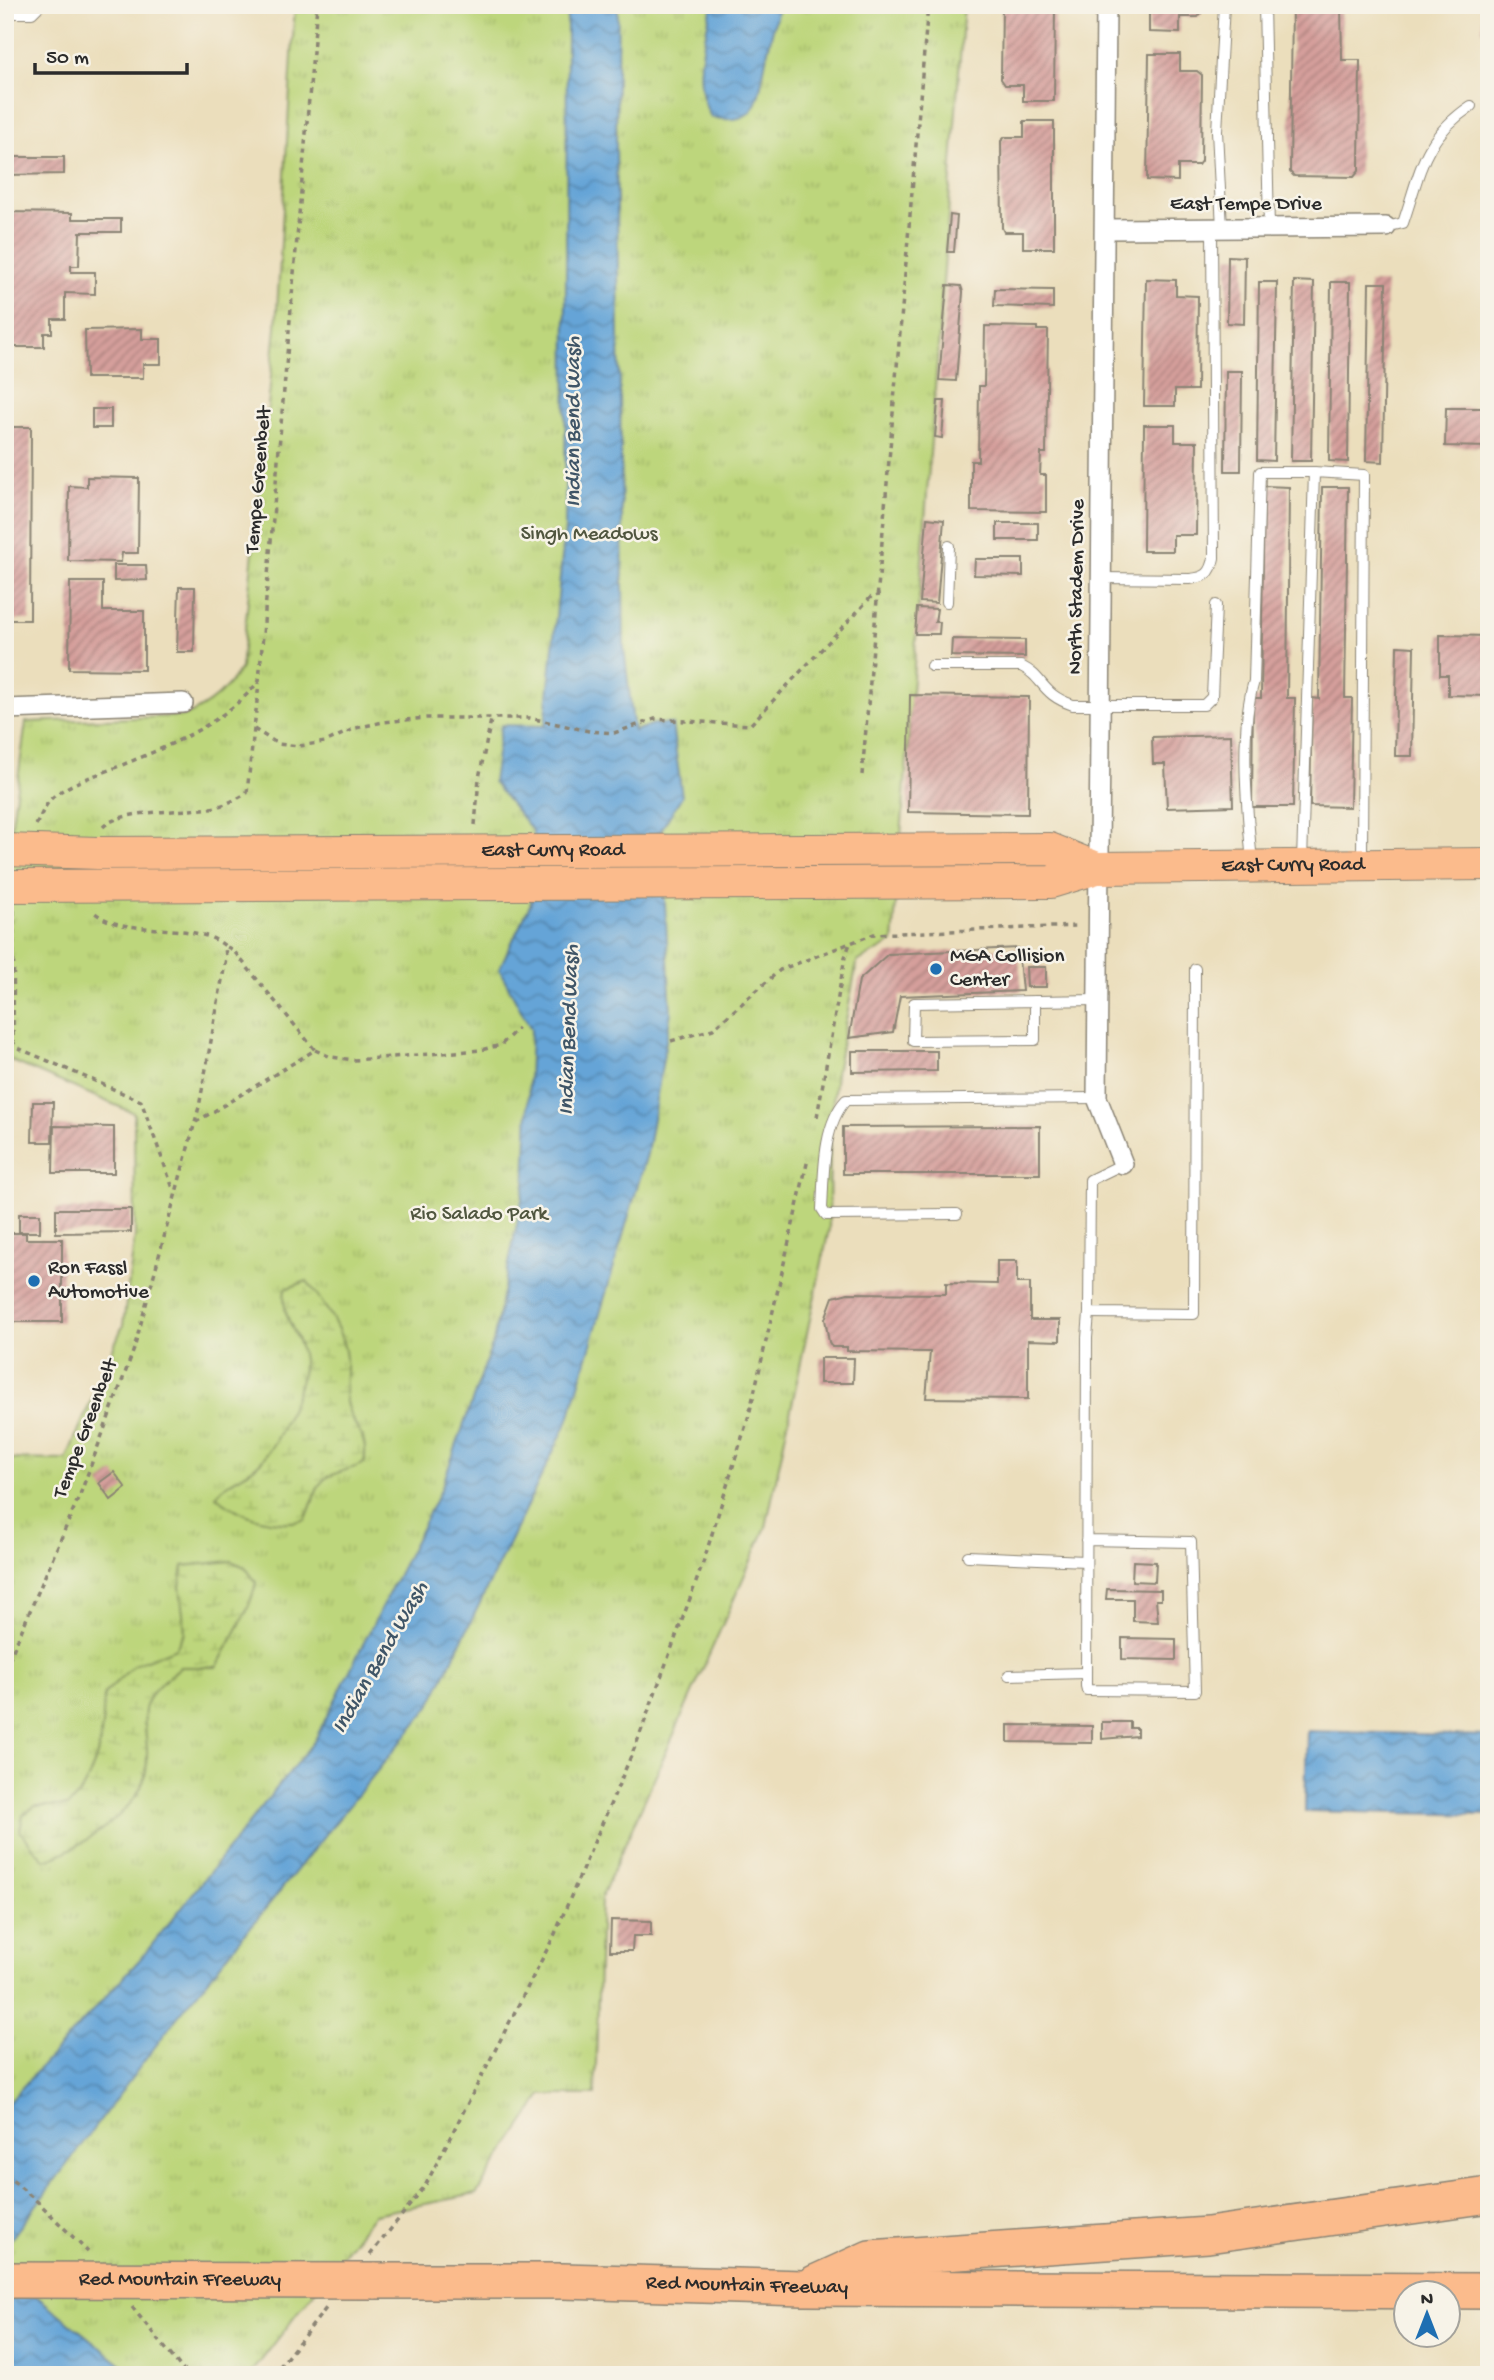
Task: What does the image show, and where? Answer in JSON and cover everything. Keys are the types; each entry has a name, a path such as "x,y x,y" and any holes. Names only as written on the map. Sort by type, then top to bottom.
{"highway":[{"path":"803,2288 870,2258 1208,2235 1489,2195"},
{"name":"Red Mountain Freeway","path":"5,2280 370,2270 563,2281 803,2288 1487,2291"}],"main road":[{"name":"East Curry Road","path":"5,850 683,852 1050,849 1097,868"},
{"name":"East Curry Road","path":"9,897 512,884 1051,882 1097,868 1489,864"}],"street":[{"name":"North Stadem Drive","path":"1107,5 1107,229 1097,868 1097,1098 1124,1164"},
{"name":"East Tempe Drive","path":"1107,229 1386,227"},
{"path":"5,709 183,703"}],"lane":[{"path":"5,13 32,13 40,5"},
{"path":"1101,578 1190,579 1204,578 1212,571 1217,131 1224,5"},
{"path":"1264,5 1269,228"},
{"path":"1386,227 1402,223 1424,154 1450,120 1471,106"},
{"path":"1253,866 1247,805 1248,699 1254,681 1260,472 1364,475 1362,865"},
{"path":"1301,866 1314,472"},
{"path":"947,602 949,546"},
{"path":"931,666 1021,666 1033,672 1042,687 1055,699 1073,705 1204,705 1212,697 1216,606"},
{"path":"1089,1313 1194,1314 1195,969"},
{"path":"1035,1002 1035,1040 913,1041 914,1003 1097,1000"},
{"path":"957,1214 826,1215 822,1209 826,1158 838,1108 846,1100 1097,1098"},
{"path":"1086,1540 1191,1542 1197,1687 1189,1693 1090,1692 1086,1686 1086,1540 1090,1180 1124,1164"},
{"path":"968,1556 1086,1561"},
{"path":"1009,1675 1086,1673"}],"path":[{"name":"Tempe Greenbelt","path":"99,831 107,823 140,814 214,807 247,793 317,5"},
{"path":"862,775 880,595 928,5"},
{"path":"254,729 278,744 299,746 325,742 356,729 383,722 426,718 530,718 589,732 614,733 655,719 750,725 872,596 880,595"},
{"path":"33,831 50,799 67,787 150,754 206,726 249,693 259,681"},
{"path":"474,852 475,806 491,720"},
{"path":"9,897 13,1042 18,1048 141,1101 147,1110 166,1175 175,1192"},
{"path":"91,902 96,915 128,925 201,934 217,939 233,950 315,1050 331,1057 354,1060 471,1051 501,1045 518,1028"},
{"path":"671,1041 713,1029 780,970 874,934 1097,926"},
{"path":"815,1129 845,957 851,941"},
{"name":"Tempe Greenbelt","path":"5,1669 108,1420 134,1349 194,1122 226,958 225,946"},
{"path":"194,1122 315,1050"},
{"path":"370,2270 425,2186 554,1936 637,1742 702,1566 749,1415 810,1153"},
{"path":"5,2174 39,2203"},
{"path":"273,2375 332,2301"}],"green space":[{"name":"Rio Salado Park","path":"295,5 964,5 893,942 857,962 836,1073 830,1127 829,1229 766,1527 601,1898 595,2095 542,2095 476,2194 374,2214 250,2375 135,2375 5,2271 5,1459 66,1460 123,1325 135,1236 134,1113 5,1058 5,872 26,722 185,716 217,696 241,668 276,328"},
{"path":"307,1281 332,1317 341,1337 346,1358 346,1402 362,1438 364,1463 326,1478 316,1492 305,1520 269,1521 236,1510 216,1496 228,1484 257,1466 275,1440 289,1412 300,1383 303,1360 285,1309 285,1289"},
{"path":"231,1561 245,1567 256,1582 245,1614 217,1667 180,1667 153,1692 145,1708 146,1769 137,1794 128,1806 101,1830 71,1849 44,1860 20,1831 23,1815 35,1806 68,1806 87,1782 93,1768 100,1739 104,1694 134,1665 176,1648 185,1632 180,1587 183,1566"}],"water":[{"name":"Indian Bend Wash","path":"567,5 618,5 616,143 624,648 634,731 653,724 672,724 682,796 661,830 671,1012 647,1154 569,1419 430,1706 175,2020 5,2247 5,2106 142,1957 315,1740 441,1489 493,1342 525,1184 531,1029 499,969 531,903 533,831 493,782 501,725 545,726 565,527"},
{"path":"712,5 779,5 757,99 747,115 738,118 711,117 705,104 700,76"},
{"path":"1307,1731 1489,1736 1489,1815 1305,1811"},
{"path":"5,2271 135,2375 5,2375"}],"building":[{"path":"1002,5 1055,5 1054,101 1023,101 1023,85 1005,85 1001,79"},
{"path":"1149,5 1202,5 1202,12 1198,17 1180,17 1180,33 1149,32"},
{"path":"1292,5 1341,5 1342,60 1360,60 1359,171 1354,177 1294,176 1290,172"},
{"path":"1482,5 1489,5 1489,31 1482,31"},
{"path":"1149,54 1180,54 1180,71 1197,71 1202,75 1201,161 1198,165 1178,165 1178,181 1147,180"},
{"path":"1024,121 1054,121 1054,248 1023,248 1023,232 1004,232 1002,228 1001,141 1005,137 1024,137"},
{"path":"5,157 64,157 64,174 5,175"},
{"path":"5,212 72,213 72,219 121,219 121,232 80,232 79,266 71,266 71,272 95,272 95,294 65,293 65,319 52,319 52,333 44,333 44,347 5,347"},
{"path":"950,215 957,216 954,252 947,252"},
{"path":"1228,256 1245,257 1244,324 1227,323"},
{"path":"1146,279 1176,280 1176,295 1198,296 1197,390 1175,390 1175,406 1144,406"},
{"path":"1294,281 1314,282 1311,461 1291,461"},
{"path":"1259,282 1277,282 1274,461 1257,460"},
{"path":"1331,282 1350,282 1348,462 1329,461"},
{"path":"1369,283 1386,283 1383,462 1366,461"},
{"path":"947,285 961,286 963,292 956,381 939,380"},
{"path":"995,289 1053,290 1053,308 994,306"},
{"path":"985,326 1037,327 1037,330 1048,330 1046,453 1041,453 1040,475 1046,475 1046,512 971,511 971,461 978,461 979,386 984,386"},
{"path":"142,329 142,339 161,339 161,364 143,364 143,378 86,378 85,330"},
{"path":"1226,371 1242,371 1241,471 1225,471"},
{"path":"938,401 945,401 942,438 935,437"},
{"path":"1446,408 1489,408 1489,447 1445,446"},
{"path":"92,409 111,409 111,428 92,428"},
{"path":"1144,425 1175,425 1175,442 1197,442 1196,535 1173,535 1173,551 1143,551"},
{"path":"5,427 31,427 30,620 5,620"},
{"path":"87,477 139,478 138,553 122,553 121,562 68,561 69,486 87,487"},
{"path":"1264,486 1289,487 1287,698 1295,698 1293,807 1252,807 1253,698 1261,698"},
{"path":"1322,487 1348,487 1345,698 1352,698 1350,807 1310,806 1312,698 1319,699"},
{"path":"927,518 944,520 937,603 920,602"},
{"path":"997,523 1038,523 1038,540 997,540"},
{"path":"975,559 1023,559 1023,576 974,575"},
{"path":"114,565 146,565 147,580 114,581"},
{"path":"70,582 103,582 103,611 144,611 144,670 69,669"},
{"path":"179,587 195,587 194,652 177,652"},
{"path":"917,608 937,609 935,622 940,622 939,634 915,634"},
{"path":"1440,635 1489,636 1489,696 1448,695 1448,675 1440,675"},
{"path":"952,639 1025,640 1025,657 951,656"},
{"path":"1397,646 1414,647 1412,756 1395,756"},
{"path":"910,695 1029,697 1028,814 908,812"},
{"path":"1231,735 1233,806 1167,808 1165,764 1153,764 1152,737"},
{"path":"1018,948 1022,991 900,996 893,1032 849,1038 859,980 888,954"},
{"path":"1026,967 1046,967 1046,987 1027,987"},
{"path":"852,1051 937,1051 937,1071 852,1072"},
{"path":"33,1102 53,1102 52,1142 32,1142"},
{"path":"54,1126 114,1127 114,1173 53,1173"},
{"path":"1040,1126 1040,1174 843,1174 843,1127"},
{"path":"56,1209 131,1209 131,1232 56,1233"},
{"path":"19,1214 40,1214 40,1232 19,1232"},
{"name":"Ron Fassl Automotive","path":"5,1233 26,1233 26,1239 62,1239 62,1322 5,1322"},
{"path":"997,1261 1017,1261 1017,1283 1030,1283 1030,1320 1060,1320 1060,1341 1028,1340 1028,1399 926,1398 930,1352 847,1351 847,1347 832,1347 829,1342 825,1319 833,1297 848,1293 946,1294 946,1283 997,1284"},
{"path":"820,1358 854,1358 853,1383 820,1383"},
{"path":"114,1472 126,1488 111,1500 99,1483"},
{"path":"1133,1561 1156,1562 1155,1582 1132,1581"},
{"path":"1107,1589 1161,1590 1161,1600 1156,1600 1158,1622 1133,1621 1133,1599 1106,1599"},
{"path":"1122,1638 1176,1639 1176,1660 1122,1659"},
{"path":"1102,1722 1130,1722 1130,1728 1137,1728 1137,1736 1102,1739"},
{"path":"1008,1725 1092,1726 1092,1743 1008,1742"},
{"path":"611,1920 651,1921 651,1936 633,1936 632,1951 610,1951"}],"place":[{"name":"MGA Collision Center","path":"936,969"},
{"name":"Ron Fassl Automotive","path":"34,1281"}],"park label":[{"name":"Singh Meadows","path":"589,535"}]}
